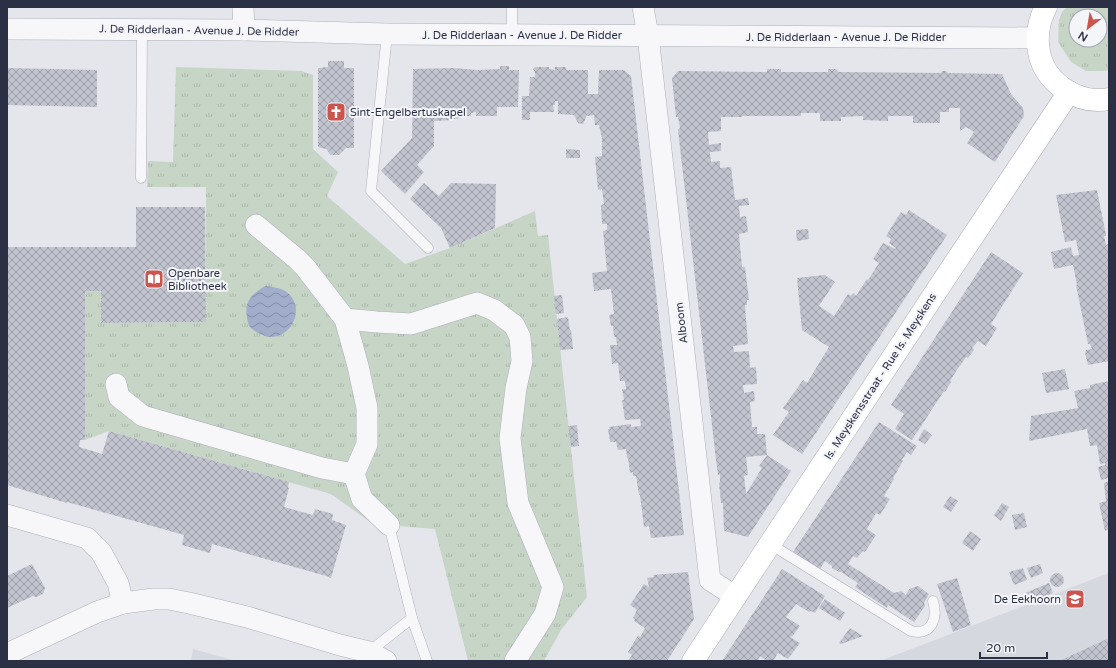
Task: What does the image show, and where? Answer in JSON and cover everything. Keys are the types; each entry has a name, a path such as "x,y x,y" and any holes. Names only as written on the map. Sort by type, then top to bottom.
{"street":[{"path":"243,7 244,30"},
{"path":"643,7 648,36"},
{"path":"1046,7 1040,22 1038,38 1039,52 1045,68 1061,87 1077,96 1091,99 1109,99"},
{"name":"J. De Ridderlaan - Avenue J. De Ridder","path":"7,29 244,30 387,34 1038,38"},
{"name":"Alboom","path":"648,36 710,580 736,597"},
{"name":"Is. Meyskensstraat - Rue Is. Meyskens","path":"693,661 936,291 1069,92"},
{"path":"256,225 305,267 345,319 358,366 367,408 367,444 354,474 362,499 389,525"},
{"path":"345,319 411,324 477,303 494,310 514,325 520,337 522,361 516,388 510,438 518,503 553,587 544,614 515,661"},
{"path":"116,384 119,397 143,416 322,468 354,474"},
{"path":"7,514 87,538 101,552 118,583 123,603"},
{"path":"7,654 97,612 123,603 154,599 169,599 247,617 378,656"}],"lane":[{"path":"512,7 512,35"},
{"path":"141,178 142,29"},
{"path":"387,34 371,191 428,248"},
{"path":"389,525 412,618 427,661"},
{"path":"770,544 911,630 918,632 926,631 930,627 934,619 935,607 933,601"},
{"path":"378,656 412,618"}],"shaded area":[{"name":"De Eekhoorn","path":"1109,573 1109,661 880,661 974,625"},
{"path":"193,649 236,661 191,661"}],"green space":[{"path":"1067,7 1109,7 1109,70 1086,71 1071,62 1058,42 1059,20 1062,12"},
{"path":"176,67 302,71 313,75 313,149 338,172 327,196 405,264 450,248 535,211 538,236 548,235 587,597 561,630 544,661 468,661 435,529 373,524 331,494 109,431 85,440 85,291 101,291 101,323 206,322 206,187 147,187 148,161 173,162"}],"water":[{"path":"265,286 278,288 288,293 294,302 296,310 292,325 287,331 273,337 265,336 254,331 247,319 246,311 250,298"}],"building":[{"name":"Sint-Engelbertuskapel","path":"328,61 344,61 344,68 354,68 354,148 346,148 339,155 331,155 326,149 318,147 318,68 328,67"},
{"path":"500,66 509,66 509,70 519,70 518,107 497,107 497,116 476,116 476,112 471,113 471,116 461,116 461,118 453,120 434,121 434,146 417,165 424,172 405,194 381,171 412,138 413,69 453,68 477,70 500,69"},
{"path":"535,67 549,67 549,69 555,70 555,67 565,67 567,70 588,70 588,94 598,94 599,70 624,70 631,76 684,535 651,538 649,526 644,527 636,476 633,476 633,472 630,473 626,449 618,450 616,442 610,442 609,427 631,424 631,427 641,426 640,419 625,420 622,389 626,389 625,381 620,381 618,363 612,364 610,345 617,345 609,315 614,314 611,289 594,291 592,273 607,271 603,231 607,230 607,224 602,224 601,205 604,204 602,189 598,190 595,157 602,156 602,138 599,125 595,125 594,115 587,115 583,124 578,123 574,115 558,114 558,101 555,101 555,105 553,105 554,112 530,112 530,120 522,120 522,96 529,96 530,77 535,77 535,72 533,69"},
{"path":"7,68 97,70 97,107 7,105"},
{"path":"767,69 781,69 781,72 828,72 828,69 836,69 839,72 941,73 942,71 946,71 948,73 1002,74 1011,94 1023,108 1024,116 995,162 967,143 974,132 966,127 960,131 960,108 949,108 949,112 940,112 940,123 913,123 913,116 888,116 888,121 863,120 863,116 841,117 841,121 820,121 820,113 801,113 801,116 721,117 721,131 708,132 709,145 721,143 721,151 710,152 711,162 720,161 720,168 731,167 735,200 748,198 749,205 739,206 740,217 746,216 748,232 739,234 742,267 745,267 749,300 747,300 747,305 745,305 748,344 733,346 734,352 749,351 750,368 756,367 757,384 743,385 744,393 754,391 755,401 750,402 752,427 757,427 757,434 765,434 767,455 791,471 748,537 724,531 723,503 721,503 719,483 720,475 718,475 716,460 678,130 680,128 678,117 676,117 672,78 678,71 767,72","holes":["767,455 759,466 762,468 746,494 744,476 748,475 746,457"]},
{"path":"566,149 580,150 580,158 566,158"},
{"path":"424,183 439,196 451,183 496,184 495,228 450,248 441,228 410,199"},
{"path":"1097,190 1106,235 1104,236 1109,250 1109,361 1088,365 1085,353 1086,350 1092,349 1090,344 1088,344 1073,265 1054,269 1051,252 1071,247 1073,256 1079,255 1076,240 1065,242 1056,195"},
{"path":"136,207 205,207 206,322 101,323 101,291 85,291 85,440 80,440 79,447 102,454 109,431 289,482 284,507 313,515 315,509 333,514 332,520 346,525 331,578 212,544 210,553 182,545 184,535 7,485 7,247 136,247"},
{"path":"909,210 947,235 802,454 773,435 789,412 783,408 803,380 807,383 829,347 802,330 797,278 825,275 835,282 819,306 834,316 848,294 851,296 853,293 856,296 867,279 868,280 879,263 873,259 883,243 895,249 896,248 889,243 891,239 886,236 901,212 906,215"},
{"path":"808,229 809,239 797,241 796,230"},
{"path":"991,252 1023,273 991,324 997,328 986,346 978,341 972,348 974,350 960,365 945,392 944,391 912,440 895,429 904,414 891,405"},
{"path":"562,295 564,313 556,314 554,296"},
{"path":"568,317 573,349 560,350 557,319"},
{"path":"1065,369 1069,389 1046,393 1042,373"},
{"path":"1109,381 1109,478 1101,480 1098,467 1105,465 1105,463 1100,464 1097,445 1090,446 1087,429 1029,441 1031,416 1078,408 1074,391 1090,388 1090,385"},
{"path":"879,422 917,446 911,455 907,452 902,460 903,461 893,478 894,479 884,496 890,499 880,515 876,513 867,529 876,535 865,552 863,551 857,558 853,556 848,564 894,593 901,591 906,595 909,589 918,586 929,594 924,603 925,606 914,622 888,605 887,608 855,587 858,583 832,568 832,566 825,561 820,569 793,552"},
{"path":"577,425 579,446 571,447 568,426"},
{"path":"924,429 932,435 925,444 918,440"},
{"path":"1109,481 1109,529 1105,531 1099,503 1106,501 1104,483"},
{"path":"950,496 958,501 951,512 943,507"},
{"path":"1002,503 1009,507 1001,521 994,515"},
{"path":"1024,513 1027,527 1015,530 1012,515"},
{"path":"970,531 981,539 973,551 962,543"},
{"path":"32,564 45,588 43,594 36,597 33,596 7,608 7,576"},
{"path":"1040,564 1043,573 1031,578 1027,568"},
{"path":"1023,568 1027,580 1014,585 1009,572"},
{"path":"782,569 825,596 815,613 811,611 809,612 796,604 786,617 800,626 792,637 790,637 800,643 788,659 778,653 773,661 767,661 760,656 758,660 760,661 722,661"},
{"path":"688,572 694,619 667,661 628,661 632,655 628,652 638,635 640,637 645,628 634,621 635,619 633,618 637,610 630,605 644,584 649,587 647,578 654,577 653,575"},
{"path":"1057,573 1062,575 1064,580 1062,585 1057,587 1052,585 1050,580 1052,575"},
{"path":"957,578 971,625 953,632 937,584"},
{"path":"1049,583 1053,593 1029,603 1025,593"},
{"path":"825,599 845,613 840,621 819,608"},
{"path":"850,628 863,636 841,644 839,643"},
{"path":"1107,639 1109,643 1109,661 1059,661"}],"place":[{"name":"Sint-Engelbertuskapel","path":"336,112"},
{"name":"Openbare Bibliotheek","path":"154,279"},
{"name":"De Eekhoorn","path":"1075,599"}]}
